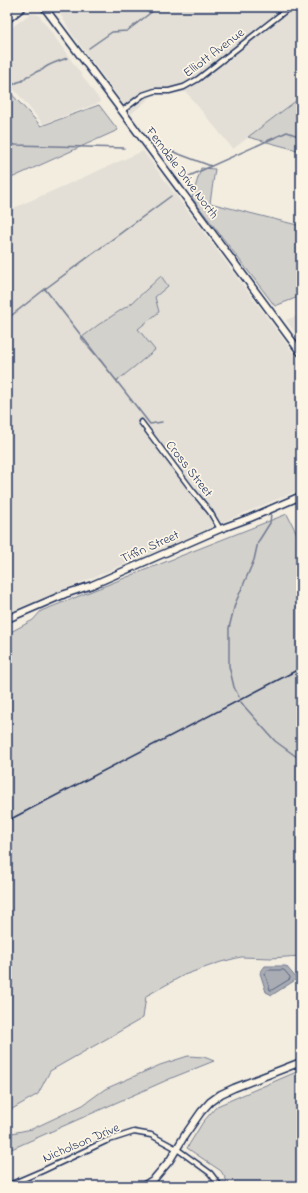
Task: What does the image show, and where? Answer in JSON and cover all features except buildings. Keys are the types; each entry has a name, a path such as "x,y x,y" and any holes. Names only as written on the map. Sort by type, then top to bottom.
{"main road":[{"path":"7,19 22,7"}],"street":[{"name":"Ferndale Drive North","path":"44,7 301,353"},
{"name":"Elliott Avenue","path":"122,111 143,95 155,91 169,91 184,87 198,79 290,7"},
{"name":"Cross Street","path":"141,422 210,512 220,529"},
{"name":"Tiffin Street","path":"7,619 301,496"},
{"path":"143,1186 154,1179 170,1160 185,1135 210,1102 221,1094 234,1088 301,1062"},
{"name":"Nicholson Drive","path":"7,1186 42,1172 106,1141 134,1132 151,1135 177,1149 210,1173 220,1186"}],"shaded area":[{"path":"56,7 301,7 301,97 233,149 186,92 152,96 131,114 72,34"},
{"path":"31,13 39,15 101,102 43,124 7,81 7,31"},
{"path":"7,89 41,126 99,105 118,130 7,180"},
{"path":"301,97 301,151 248,137"},
{"path":"143,151 301,363 301,489 7,613 7,211"},
{"path":"201,168 215,169 210,203 301,226 301,296 275,306 192,198"},
{"path":"161,276 168,286 155,297 159,312 138,329 155,350 117,381 81,338 132,303"},
{"path":"301,314 301,341 286,320"},
{"path":"287,514 301,542 301,956 271,958 241,957 221,962 184,975 146,996 143,1018 50,1071 38,1094 7,1112 7,634 33,620 41,611"},
{"path":"188,1056 204,1057 214,1061 174,1077 7,1151 7,1134 32,1129 83,1105 105,1089 160,1065"},
{"path":"301,1070 301,1186 230,1186 221,1171 187,1148 203,1122 217,1106"}],"water":[{"path":"265,966 286,966 297,979 272,995 266,992 260,973"}],"waterway":[{"path":"89,48 112,32 127,31 158,7"},
{"path":"7,88 22,81 27,76 42,70 50,64 67,58"},
{"path":"187,177 287,132 301,137"},
{"path":"7,144 124,148"},
{"path":"168,150 211,166"},
{"path":"7,319 171,196"},
{"path":"45,289 150,424 162,422"},
{"path":"239,697 234,687 229,666 229,628 235,604 254,560 258,542 270,523 271,514"},
{"path":"241,702 275,741 301,760"}],"railway":[{"path":"7,821 301,668"}]}
